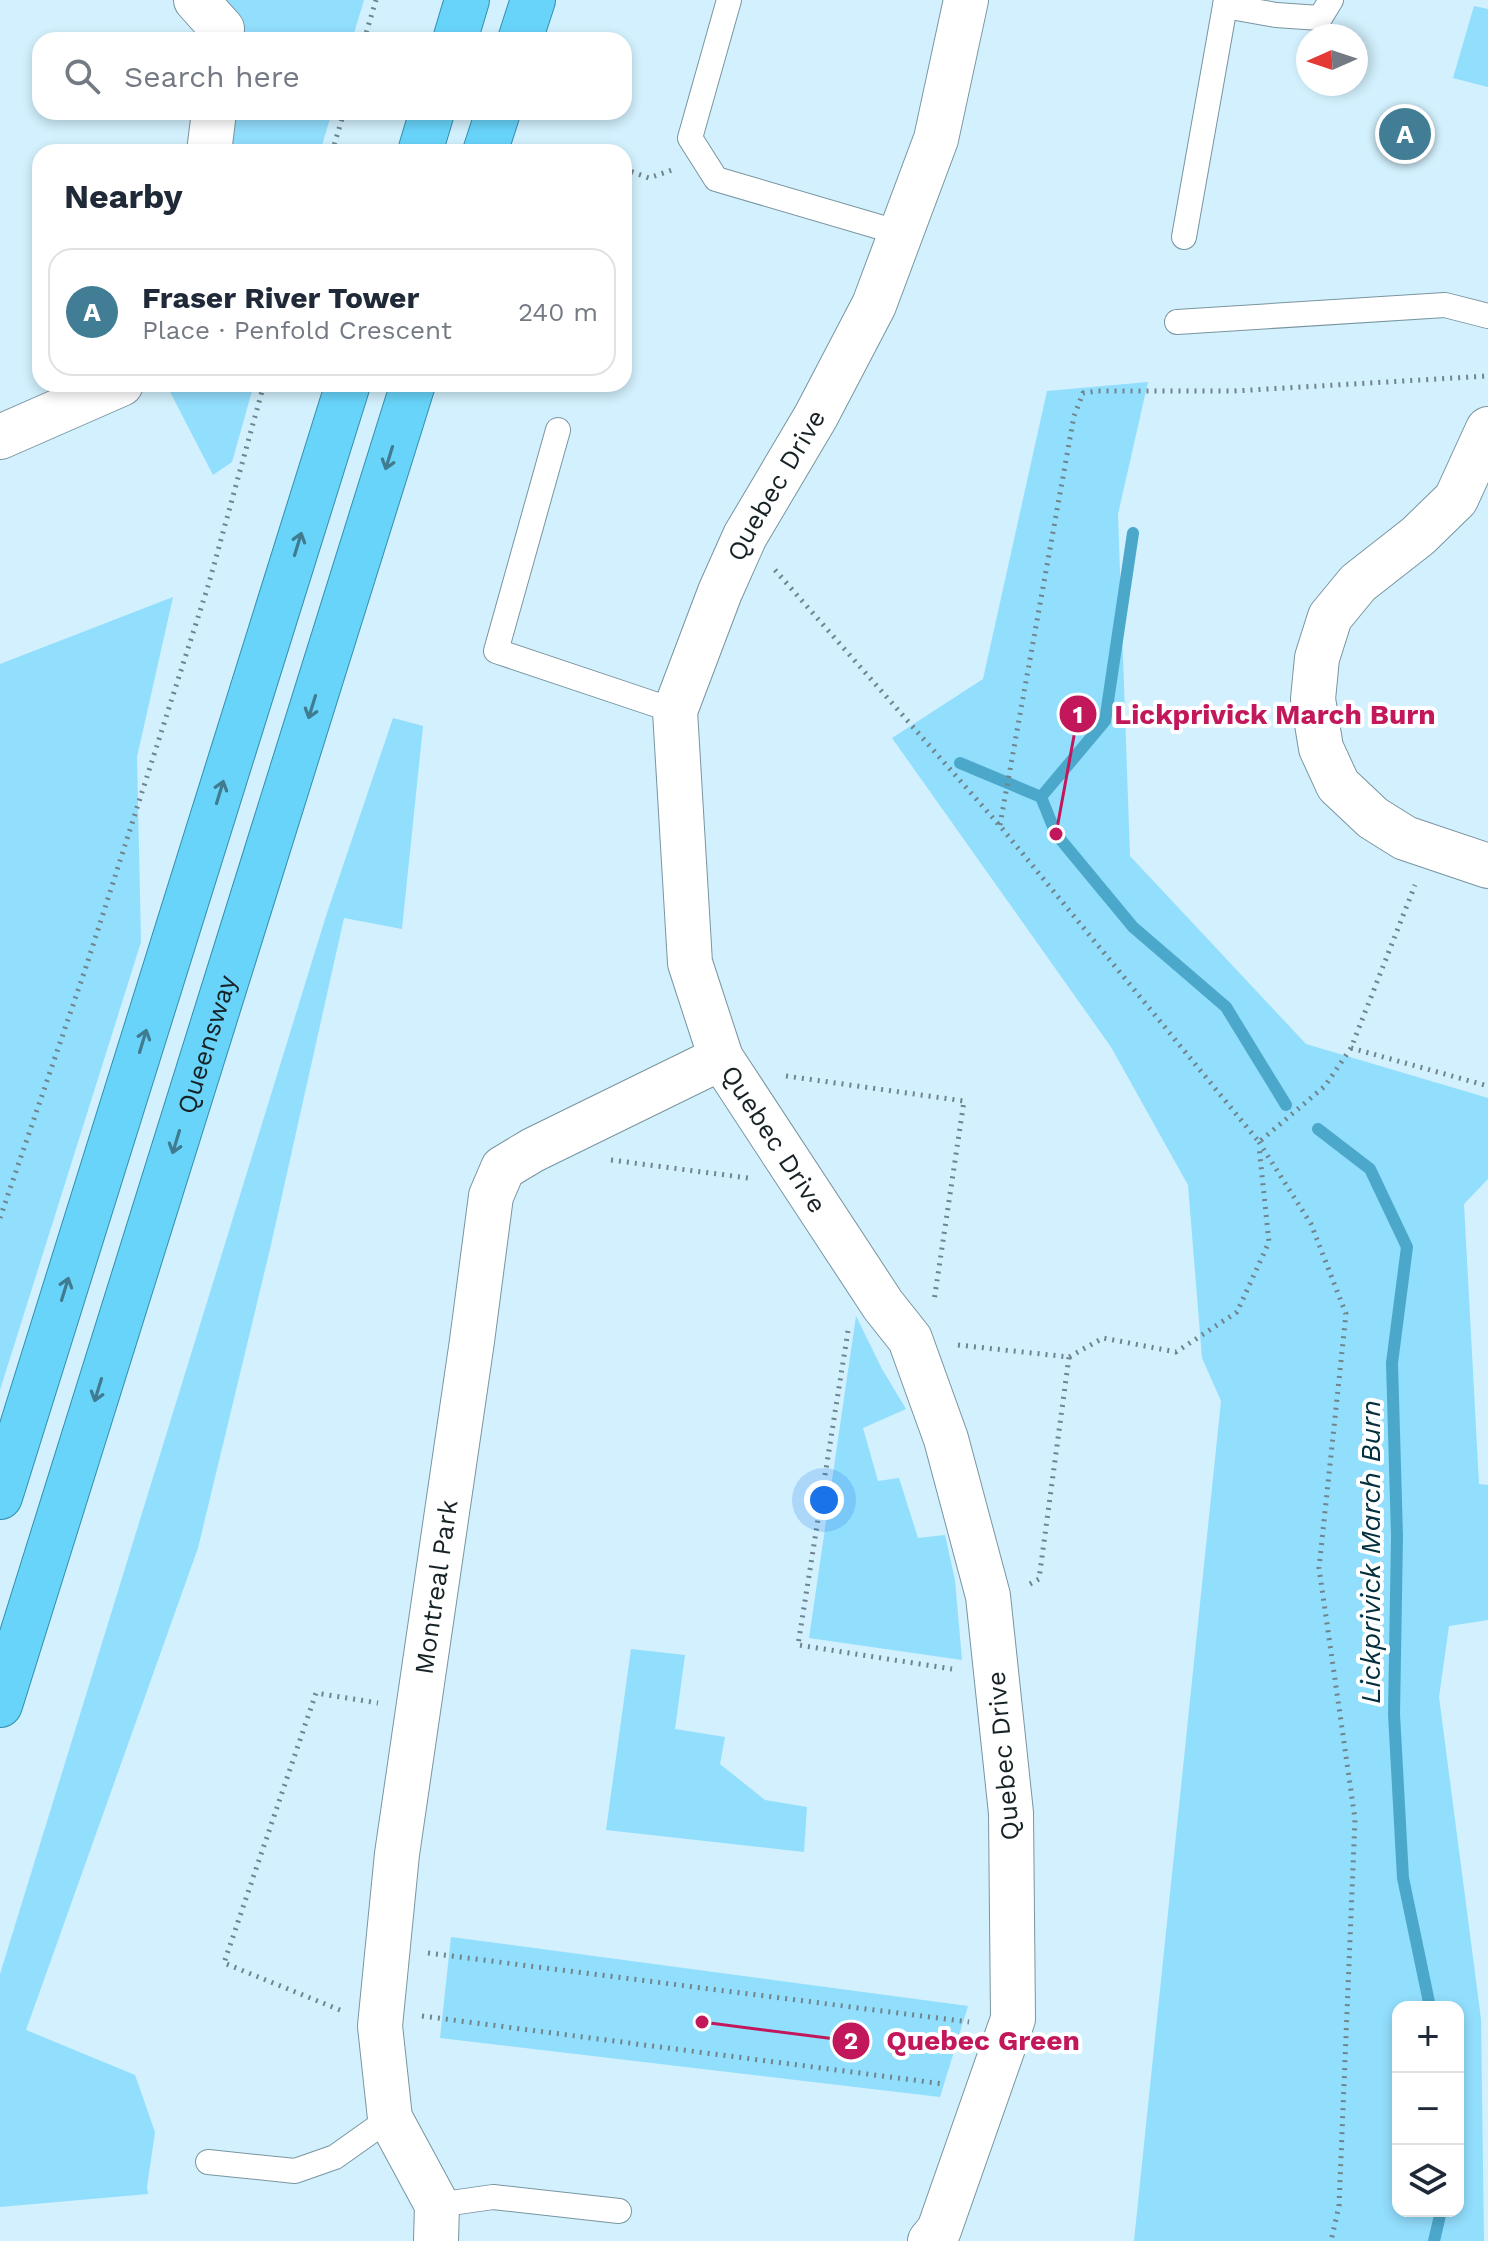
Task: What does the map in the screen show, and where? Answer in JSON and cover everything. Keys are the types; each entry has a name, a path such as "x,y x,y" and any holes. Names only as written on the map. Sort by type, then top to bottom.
{"highway":[{"path":"457,32 467,0"},
{"path":"523,32 533,0"},
{"path":"422,144 430,120"},
{"path":"488,144 495,120"},
{"path":"0,1497 345,392"},
{"name":"Queensway","path":"0,1705 410,392"}],"street":[{"path":"196,0 222,32"},
{"name":"Quebec Drive","path":"930,2241 939,2230 1013,2019 1011,1813 988,1596 919,1340 883,1305 724,1063 690,963 675,711 720,592 745,536 816,416 874,305 936,139 966,0"},
{"path":"210,144 213,120"},
{"path":"0,437 103,392"},
{"path":"1488,429 1456,499 1418,536 1358,583 1330,617 1317,658 1313,699 1321,748 1338,785 1373,818 1405,838 1488,866"},
{"name":"Montreal Park","path":"437,2223 390,2118 381,2018 397,1854 491,1196 503,1168 533,1150 724,1063"}],"lane":[{"path":"729,0 690,138 716,179 900,233"},
{"path":"1184,237 1225,3 1276,15 1320,18 1331,0"},
{"path":"1177,322 1445,305 1488,316"},
{"path":"558,430 496,651 675,711"},
{"path":"208,2162 295,2171 335,2157 390,2118"},
{"path":"437,2223 493,2197 619,2211"}],"path":[{"path":"366,32 376,0"},
{"path":"334,144 342,120"},
{"path":"632,172 649,178 704,159"},
{"path":"1000,826 1074,416 1083,393 1234,391 1488,376"},
{"path":"0,1218 86,967 204,597 262,392"},
{"path":"745,536 1000,826 1259,1142 1311,1224 1346,1314 1319,1568 1355,1819 1339,2206 1331,2241"},
{"path":"1259,1142 1325,1086 1351,1048 1430,848"},
{"path":"1351,1048 1488,1086"},
{"path":"724,1063 964,1101 919,1340 1069,1357 1103,1338 1176,1352 1237,1312 1269,1242 1259,1142"},
{"path":"608,1160 804,1186"},
{"path":"858,1268 798,1645 997,1675"},
{"path":"990,1609 1039,1579 1069,1357"},
{"path":"418,1710 316,1693 224,1963 381,2018 987,2090"},
{"path":"388,1948 1010,2027"}],"shaded area":[{"path":"216,0 364,0 354,32 225,32"},
{"path":"1474,6 1488,9 1488,87 1453,78"},
{"path":"227,120 330,120 322,144 225,144"},
{"path":"1148,382 1118,514 1130,856 1306,1044 1488,1098 1488,1179 1464,1204 1479,1484 1488,1485 1488,1620 1449,1626 1439,1697 1481,2019 1484,2241 1134,2241 1221,1401 1202,1358 1188,1185 1111,1047 892,738 983,679 1047,391"},
{"path":"170,392 252,392 232,462 213,475"},
{"path":"173,597 137,757 141,942 0,1390 0,664"},
{"path":"393,718 423,726 402,929 344,918 270,1249 198,1548 26,2030 135,2075 155,2132 148,2194 0,2207 0,1974 326,916"},
{"path":"856,1316 906,1409 863,1428 878,1481 899,1478 918,1538 945,1535 955,1580 962,1660 809,1638"},
{"path":"631,1649 685,1655 675,1729 725,1737 720,1764 765,1800 807,1807 804,1852 606,1830"},
{"path":"451,1937 968,2006 940,2097 440,2038"}],"waterway":[{"name":"Lickprivick March Burn","path":"1133,533 1105,721 1041,797 1056,834 1133,927 1226,1007 1286,1105"},
{"path":"960,763 1041,797"},
{"name":"Lickprivick March Burn","path":"1318,1129 1370,1169 1407,1247 1392,1363 1397,1536 1394,1714 1403,1878 1429,2001"},
{"name":"Lickprivick March Burn","path":"1434,2241 1440,2217"}],"place":[{"name":"Fraser River Tower","path":"1405,134"},
{"name":"Lickprivick March Burn","path":"1056,834"},
{"name":"Quebec Green","path":"702,2022"}]}
